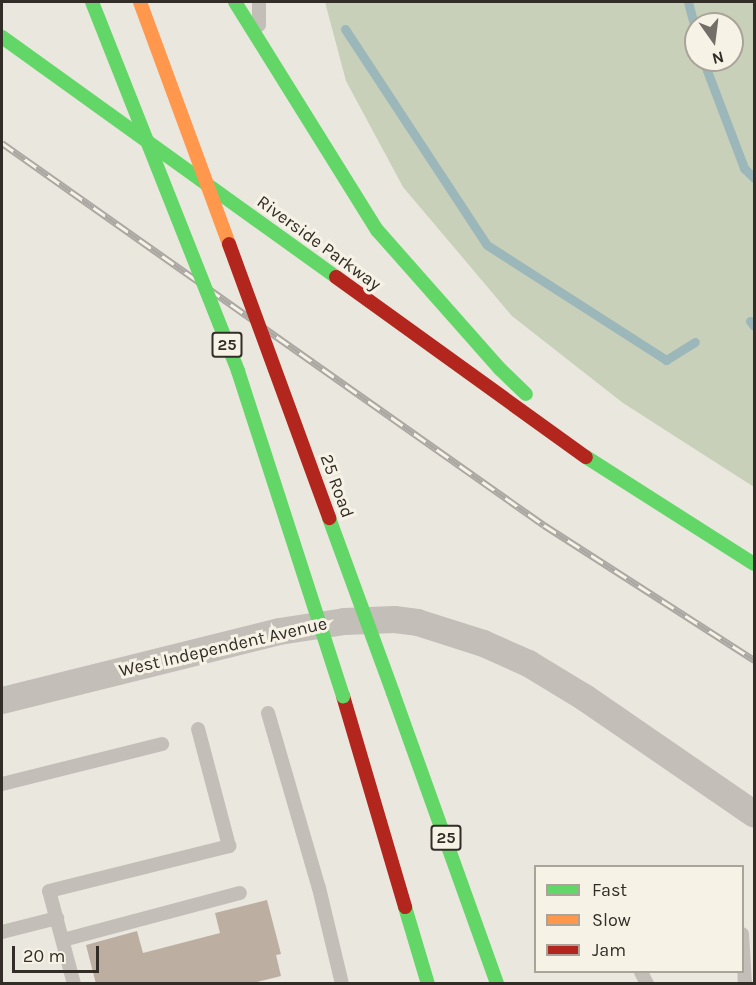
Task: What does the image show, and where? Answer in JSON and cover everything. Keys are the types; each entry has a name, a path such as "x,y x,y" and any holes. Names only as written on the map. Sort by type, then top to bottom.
{"main road":[{"name":"25","path":"92,2 238,371 343,696 428,984"},
{"name":"25 Road","path":"140,2 497,984"},
{"name":"Riverside Parkway","path":"235,2 377,230 500,369 615,478"},
{"name":"Riverside Parkway","path":"2,37 615,478 754,564"}],"street":[{"name":"West Independent Avenue","path":"2,700 279,631 344,621 394,619 417,622 444,628 483,642 528,663 584,697 754,814"}],"lane":[{"path":"259,2 260,42"},
{"path":"268,714 319,888 342,984"},
{"path":"74,984 49,891 229,846 198,729"},
{"path":"2,784 162,744"},
{"path":"63,940 240,893"},
{"path":"2,932 57,918"},
{"path":"744,967 745,984"}],"green space":[{"path":"325,2 754,2 754,487 623,403 512,316 403,187 346,81"}],"building":[{"path":"267,900 281,954 276,955 281,976 249,984 96,984 86,945 137,931 143,953 220,933 215,913"}],"waterway":[{"path":"688,2 691,12"},
{"path":"345,29 487,245 666,360 695,342"},
{"path":"708,72 744,168 754,178"},
{"path":"750,321 754,326"}],"railway":[{"path":"2,143 544,525 754,660"}],"traffic: fast":[{"path":"92,2 238,371 343,696"},
{"path":"235,2 377,230 500,369 526,394"},
{"path":"2,37 336,277"},
{"path":"586,457 754,564"},
{"path":"329,518 393,693"},
{"path":"393,693 497,984"},
{"path":"405,907 428,984"}],"traffic: jam":[{"path":"229,244 329,518"},
{"path":"336,277 586,457"},
{"path":"343,696 405,907"}],"traffic: slow":[{"path":"140,2 229,244"}]}
